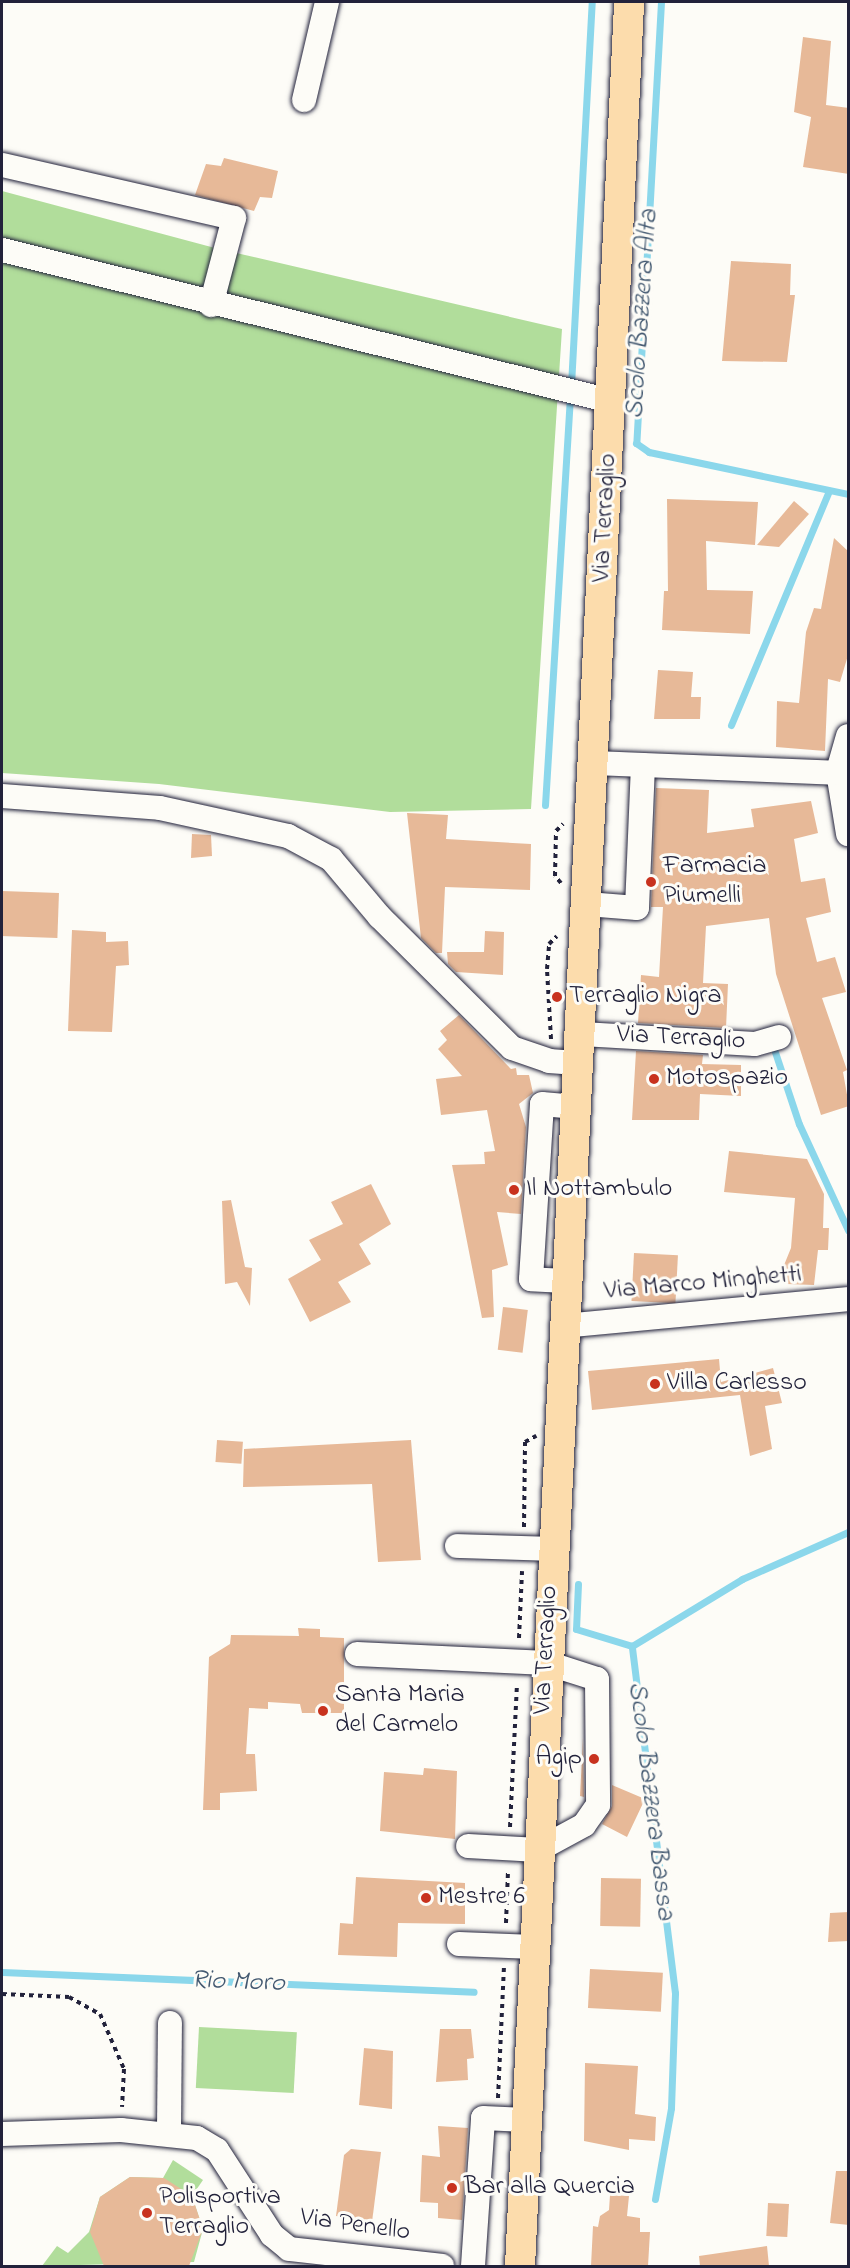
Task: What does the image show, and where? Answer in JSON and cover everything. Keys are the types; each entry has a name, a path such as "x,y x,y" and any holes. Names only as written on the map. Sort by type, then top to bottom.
{"main road":[{"name":"Via Terraglio","path":"520,2266 534,1947 523,1849 533,1662 551,1549 581,1048 594,763 587,398 629,2"}],"street":[{"path":"304,100 327,2"},
{"path":"2,165 234,218 211,304"},
{"path":"2,250 587,398"},
{"path":"849,736 843,772 849,834"},
{"path":"594,763 843,772"},
{"path":"587,904 637,908 643,765"},
{"path":"2,796 160,807 288,836 331,859 379,916 512,1048 549,1061 581,1048"},
{"name":"Via Terraglio","path":"581,1048 755,1044 779,1037"},
{"name":"Via Marco Minghetti","path":"563,1326 849,1299"},
{"path":"457,1546 551,1549"},
{"path":"357,1654 533,1662 583,1671 597,1679 601,1702 598,1805 584,1825 523,1849 468,1846"},
{"path":"459,1944 534,1947"},
{"path":"169,2131 170,2023"},
{"path":"473,2266 483,2118 526,2120"},
{"name":"Via Penello","path":"2,2134 121,2130 169,2131 217,2150 272,2235 289,2249 442,2266"}],"path":[{"path":"505,1933 523,1849 533,1662"},
{"path":"497,2107 504,1960"},
{"path":"2,1994 69,1997 100,2014 124,2069 121,2130"}],"green space":[{"path":"2,191 215,248 562,329 531,809 390,812 159,784 2,773"},
{"path":"199,2027 297,2032 294,2093 196,2088"},
{"name":"Polisportiva Terraglio","path":"173,2160 203,2180 192,2196 203,2229 194,2262 42,2266 57,2246 68,2253 89,2232 100,2197 130,2177 163,2178"}],"building":[{"path":"803,37 831,41 826,105 849,108 849,174 803,167 811,117 794,112"},
{"path":"224,158 278,171 272,198 260,197 254,211 195,195 206,164 221,166"},
{"path":"731,261 791,264 790,295 795,295 787,362 722,361"},
{"path":"667,499 758,502 755,545 706,541 707,590 753,591 750,634 662,630 664,591 668,591"},
{"path":"794,501 809,514 779,547 757,545"},
{"path":"834,538 849,552 849,652 840,682 828,679 825,751 776,747 777,701 799,703 806,632 814,608 821,609"},
{"path":"658,670 693,672 691,697 701,697 700,719 654,719"},
{"path":"656,788 709,790 707,833 754,827 751,809 811,801 818,833 794,839 801,882 825,878 831,912 806,918 817,962 835,957 846,992 822,998 847,1070 843,1072 849,1106 821,1115 776,974 769,918 706,926 703,983 728,984 726,1028 638,1023 641,975 659,977 663,907 651,907"},
{"path":"407,813 448,815 446,839 531,844 530,890 445,887 442,953 436,953 421,938"},
{"path":"192,834 211,835 212,856 191,858"},
{"path":"2,891 59,893 57,938 2,936"},
{"path":"72,930 106,932 106,942 128,941 129,965 116,966 112,1032 68,1031"},
{"path":"485,931 504,932 503,975 456,972 448,964 447,952 484,952"},
{"path":"459,1015 511,1069 516,1068 517,1075 529,1075 533,1093 519,1104 526,1127 521,1214 497,1212 508,1265 492,1270 494,1317 482,1318 452,1165 485,1164 484,1152 495,1151 487,1110 441,1115 436,1079 462,1076 438,1049 447,1040 440,1031"},
{"path":"636,1051 703,1055 702,1064 741,1065 741,1096 700,1094 699,1120 632,1120"},
{"path":"729,1151 807,1159 824,1194 823,1228 829,1228 828,1250 818,1250 814,1285 787,1284 782,1270 791,1248 795,1198 724,1192"},
{"path":"371,1184 391,1224 359,1244 371,1264 338,1282 351,1302 310,1322 288,1279 321,1260 309,1240 343,1224 331,1202"},
{"path":"231,1200 245,1267 252,1268 250,1306 237,1282 225,1284 222,1201"},
{"path":"634,1253 678,1255 675,1303 631,1301"},
{"path":"503,1307 528,1310 523,1353 498,1350"},
{"name":"Villa Carlesso","path":"719,1359 721,1382 773,1368 782,1403 765,1406 772,1449 750,1456 740,1395 592,1410 588,1371"},
{"path":"217,1440 243,1442 241,1464 215,1462"},
{"path":"411,1440 421,1560 378,1562 372,1484 243,1487 244,1449"},
{"name":"Santa Maria del Carmelo","path":"298,1628 320,1629 320,1637 344,1638 344,1713 302,1713 300,1704 268,1702 268,1709 249,1708 246,1754 255,1754 257,1791 220,1793 220,1810 203,1810 209,1657 230,1644 231,1635 299,1636"},
{"path":"583,1738 584,1797 580,1796"},
{"path":"424,1768 457,1771 455,1839 380,1831 384,1772 423,1775"},
{"path":"612,1785 645,1799 627,1837 602,1824 612,1806"},
{"path":"356,1877 465,1883 465,1924 398,1923 397,1957 338,1955 340,1923 353,1924"},
{"path":"601,1878 641,1879 640,1927 600,1926"},
{"path":"849,1912 849,1941 828,1942 830,1913"},
{"path":"590,1969 663,1973 661,2012 588,2008"},
{"path":"440,2029 471,2029 474,2058 467,2059 468,2080 436,2082"},
{"path":"364,2048 393,2051 392,2109 359,2105"},
{"path":"585,2063 638,2066 635,2114 656,2117 655,2141 629,2139 629,2150 584,2141"},
{"path":"438,2126 468,2128 462,2220 438,2218 438,2203 420,2202 422,2155 440,2157"},
{"path":"351,2149 381,2152 372,2222 336,2216 344,2155"},
{"path":"836,2171 849,2171 849,2225 830,2223"},
{"name":"Polisportiva Terraglio","path":"130,2177 164,2178 192,2196 203,2229 189,2266 104,2266 90,2232 100,2197"},
{"path":"610,2195 629,2196 627,2216 640,2218 640,2232 650,2232 648,2266 591,2266 593,2226 598,2227 600,2216 609,2210"},
{"path":"768,2203 789,2204 787,2237 766,2236"},
{"path":"767,2246 769,2266 700,2266 699,2256"}],"waterway":[{"path":"571,385 592,2"},
{"name":"Scolo Bazzera Alta","path":"661,2 636,443 649,452 848,494"},
{"path":"545,805 570,396"},
{"name":"Scolo Bazzera Bassa","path":"731,725 829,491"},
{"name":"Scolo Bazzera Bassa","path":"775,1052 799,1124 848,1230"},
{"name":"Scolo Bazzera Bassa","path":"655,2199 671,2108 675,1993 632,1646 742,1579 848,1532"},
{"name":"Rio Moro","path":"578,1584 576,1629 632,1646"},
{"name":"Rio Moro","path":"2,1972 474,1992"}],"place":[{"name":"Farmacia Piumelli","path":"651,882"},
{"name":"Terraglio Nigra","path":"557,997"},
{"name":"Motospazio","path":"654,1079"},
{"name":"Il Nottambulo","path":"514,1190"},
{"name":"Villa Carlesso","path":"655,1384"},
{"name":"Santa Maria del Carmelo","path":"323,1711"},
{"name":"Agip","path":"594,1759"},
{"name":"Mestre 6","path":"426,1898"},
{"name":"Bar alla Quercia","path":"452,2188"},
{"name":"Polisportiva Terraglio","path":"147,2213"}]}
